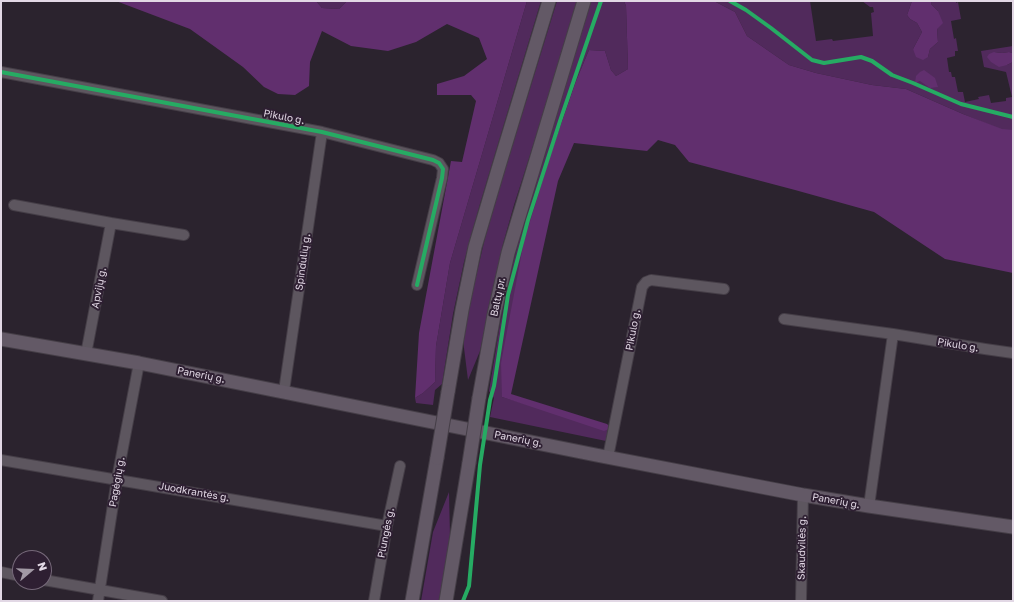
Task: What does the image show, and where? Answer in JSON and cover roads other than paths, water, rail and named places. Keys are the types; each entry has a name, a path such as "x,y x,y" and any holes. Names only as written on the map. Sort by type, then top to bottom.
{"main road":[{"path":"412,601 462,310 476,247 549,1"},
{"name":"Baltų pr.","path":"446,601 479,398 494,315 508,253 584,1"},
{"name":"Panerių g.","path":"1,339 139,363 284,391 803,495 869,506 1013,526"},
{"path":"444,416 475,422"}],"street":[{"name":"Pikulo g.","path":"1,72 322,132 433,160 439,163 443,169 442,178 417,284"},
{"name":"Spindulių g.","path":"284,391 322,132"},
{"path":"14,205 184,235"},
{"name":"Apvijų g.","path":"86,354 111,223"},
{"name":"Pikulo g.","path":"608,457 642,288 646,282 651,280 724,289"},
{"name":"Pikulo g.","path":"784,319 1013,353"},
{"path":"869,506 893,334"},
{"name":"Pagėgių g.","path":"98,601 117,479 139,363"},
{"name":"Juodkrantės g.","path":"1,460 387,526"},
{"name":"Plungės g.","path":"374,601 387,526 400,466"},
{"name":"Skaudvilės g.","path":"801,601 803,495"},
{"path":"1,572 12,574"},
{"path":"52,581 162,601"}]}
